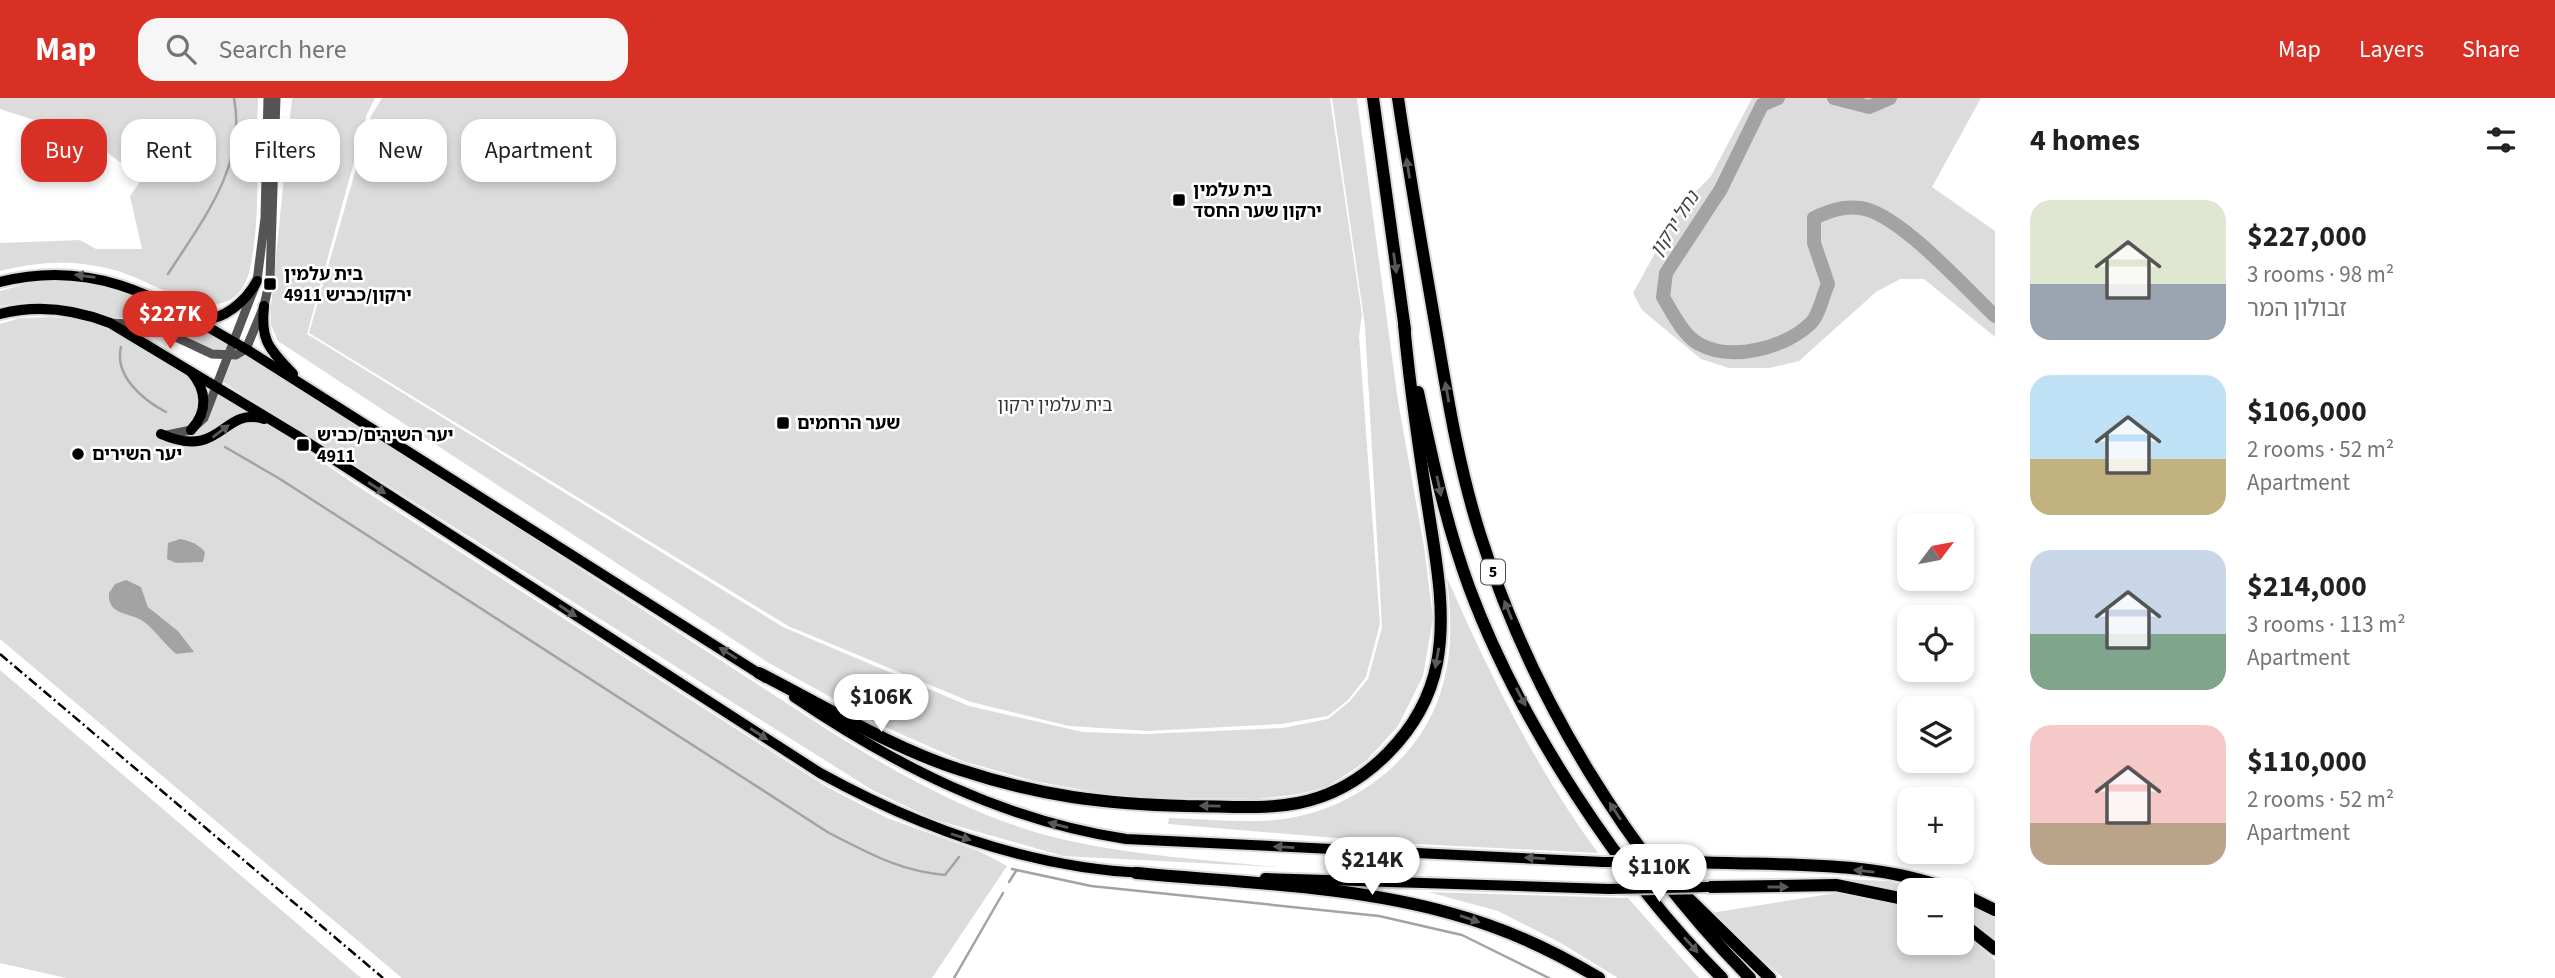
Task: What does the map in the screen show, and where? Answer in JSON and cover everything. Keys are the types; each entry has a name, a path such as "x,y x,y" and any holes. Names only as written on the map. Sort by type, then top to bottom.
{"highway":[{"name":"5","path":"1373,98 1404,323 1449,528 1477,606 1511,679 1552,752 1619,855 1664,914 1722,978"},
{"name":"5","path":"1398,98 1456,443 1480,533 1509,611 1548,695 1591,774 1643,852 1688,911 1750,978"},
{"path":"758,673 945,765 1052,795 1125,804 1269,807 1302,802 1341,788 1373,766 1402,736 1429,692 1439,648 1440,593 1404,323"},
{"path":"1643,852 1770,978"},
{"path":"1696,862 1868,871 1910,878"},
{"path":"1136,873 1338,892 1413,904 1455,914 1523,939 1600,978"},
{"path":"1709,887 1836,885 1897,898"},
{"path":"1974,900 1995,910"},
{"path":"1974,932 1995,949"}],"main road":[{"path":"0,282 47,274 102,278 158,298 311,390 909,768 1000,808 1076,830 1126,839 1604,862 1696,862"},
{"path":"194,318 209,319 230,310 247,296 257,281"},
{"path":"264,306 262,325 265,342 311,390"},
{"path":"0,314 52,308 78,312 110,323 181,363 280,425 798,759 862,796 929,826 1011,852 1086,867 1136,873 1609,889 1709,887"},
{"path":"181,363 196,378 204,396 202,410 191,429"},
{"path":"161,435 197,443 211,439 245,417 259,417 280,425"}],"street":[{"path":"240,346 257,281 265,218 268,98"},
{"path":"161,435 191,429 204,418 230,356 240,346 264,306 270,279 276,98"},
{"path":"110,323 150,325 203,351 230,356"}],"green space":[{"path":"0,98 258,98 257,119 230,119 230,182 257,182 254,247 242,289 230,300 214,304 197,302 122,272 90,265 45,264 0,271 0,243 80,240 96,249 142,249 130,196 140,182 216,182 216,119 121,119 121,163 107,152 107,119 31,119 0,109"},
{"path":"292,98 375,98 366,119 354,119 354,162 307,334 783,627 969,706 1083,732 1145,734 1283,728 1328,719 1350,701 1368,679 1382,627 1365,326 1332,98 1357,98 1398,401 1424,547 1433,618 1423,676 1398,726 1366,761 1326,787 1299,794 1258,799 1122,797 1034,781 962,761 883,726 769,663 278,341 271,325 271,306 284,182 340,182 340,119 290,119"},
{"name":"בית עלמין ירקון","path":"382,98 1330,98 1362,315 1359,336 1380,624 1366,677 1348,700 1328,716 1281,724 1148,731 1069,726 971,702 788,626 309,333 354,176 354,182 447,182 447,119 370,119"},
{"path":"1752,98 1981,98 1932,187 1995,231 1995,337 1924,279 1900,279 1876,292 1799,361 1769,368 1729,368 1701,359 1642,310 1633,293 1680,208 1711,176"},
{"path":"73,280 150,300 231,343 229,352 212,351 141,320 108,317 76,306 26,302 0,306 0,291 29,283"},
{"path":"20,318 85,320 123,336 284,435 354,484 827,787 887,818 979,851 1007,866 932,978 402,978 0,639 0,324","holes":["141,587 148,607 178,631 188,646 186,652 176,654 139,619 115,608 109,598"]},
{"path":"247,353 828,730 916,782 1010,824 1075,842 1150,854 1276,867 1063,856 933,819 874,791 223,382 232,360"},
{"path":"1447,578 1515,720 1554,787 1598,853 1397,843 1168,824 1169,818 1249,821 1303,815 1357,794 1380,778 1402,758 1419,736 1433,711 1443,684 1450,631"},
{"path":"0,670 361,978 66,978 0,963"},
{"path":"1817,878 1888,881 1897,883 1897,891 1860,882"},
{"path":"1428,892 1628,898 1699,978 1618,978 1561,943 1498,911"},
{"path":"1836,893 1897,906 1897,955 1974,955 1974,942 1995,960 1995,978 1783,978 1711,913"},
{"path":"1974,908 1995,918 1995,940 1974,925"}],"shaded area":[{"path":"180,539 194,543 205,552 203,562 176,563 167,559 168,543"},
{"path":"126,580 141,587 148,607 178,631 194,652 176,654 144,622 112,606 109,593 115,584"}],"waterway":[{"path":"168,274 207,213 228,169 236,123 234,98"},
{"name":"נחל ירקון","path":"1778,98 1762,105 1721,189 1666,273 1663,297 1688,335 1699,344 1712,349 1742,352 1773,345 1800,332 1814,319 1828,284 1814,243 1814,218 1847,208 1860,208 1876,213 1893,223 1931,253 1995,316"},
{"name":"נחל ירקון","path":"1834,98 1869,107 1890,98"},
{"path":"121,347 122,368 132,386 148,401 166,412"},
{"path":"225,447 280,479 829,833 885,860 928,873 945,875 959,857"},
{"path":"1012,869 1091,886 1379,916 1462,935 1549,978"},
{"path":"1009,882 1016,871"},
{"path":"954,978 1003,893"}],"railway":[{"path":"0,654 383,978"}],"place":[{"name":"בית עלמין ירקון שער החסד","path":"1179,200"},
{"name":"בית עלמין ירקון/כביש 4911","path":"270,284"},
{"name":"שער הרחמים","path":"783,423"},
{"name":"יער השירים/כביש 4911","path":"303,445"},
{"name":"יער השירים","path":"78,454"}]}
